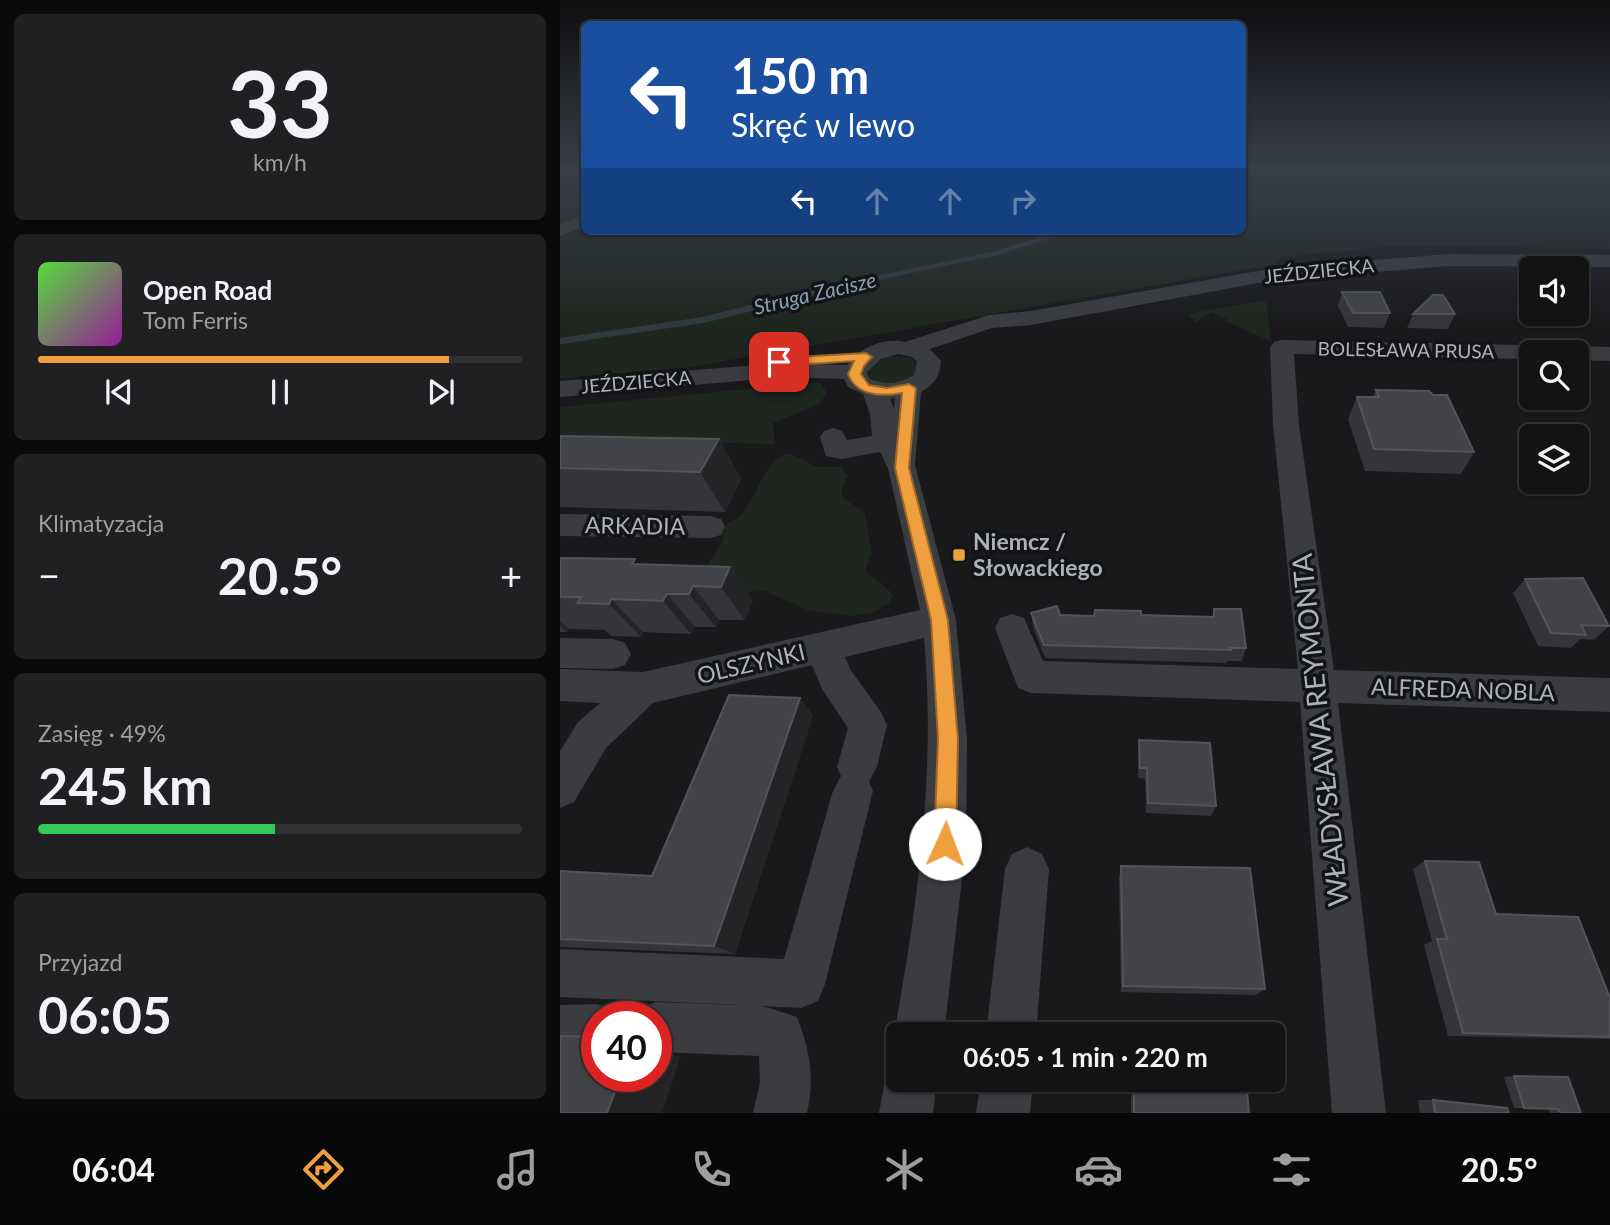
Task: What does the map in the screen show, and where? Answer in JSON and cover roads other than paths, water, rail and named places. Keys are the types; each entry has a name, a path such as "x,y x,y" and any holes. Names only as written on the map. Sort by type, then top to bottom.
{"street":[{"path":"560,230 581,222"},
{"name":"JEŹDZIECKA","path":"919,355 1031,318 1275,274 1449,260 1610,261"},
{"name":"BOLESŁAWA PRUSA","path":"1282,347 1519,352"},
{"name":"WŁADYSŁAWA REYMONTA","path":"1282,347 1286,425 1309,598 1315,684 1359,1113"},
{"path":"884,349 919,355 927,375 909,388 876,391 857,382 860,365 884,349"},
{"path":"1589,353 1610,354"},
{"name":"JEŹDZIECKA","path":"560,389 860,365"},
{"path":"895,455 909,388"},
{"path":"876,391 939,620 948,739 945,844 921,1022"},
{"path":"833,437 836,449 895,455"},
{"name":"ARKADIA","path":"560,525 710,527"},
{"name":"OLSZYNKI","path":"560,685 643,689 939,620"},
{"name":"ALFREDA NOBLA","path":"1012,628 1031,677 1610,695"},
{"path":"560,974 801,984 868,724 835,678 823,646"},
{"path":"560,653 613,654"},
{"path":"560,788 592,735 643,689"},
{"path":"1012,1022 1027,869"},
{"path":"672,1028 762,1031 779,1035 788,1082 780,1113"},
{"path":"560,1030 581,1029"},
{"path":"906,1113 909,1092"},
{"path":"1003,1113 1006,1092"}],"waterway":[{"name":"Struga Zacisze","path":"857,282 997,253 1053,235"},
{"name":"Struga Zacisze","path":"560,341 703,320 864,280"}],"place":[{"name":"Niemcz / Słowackiego","path":"959,555"}]}
